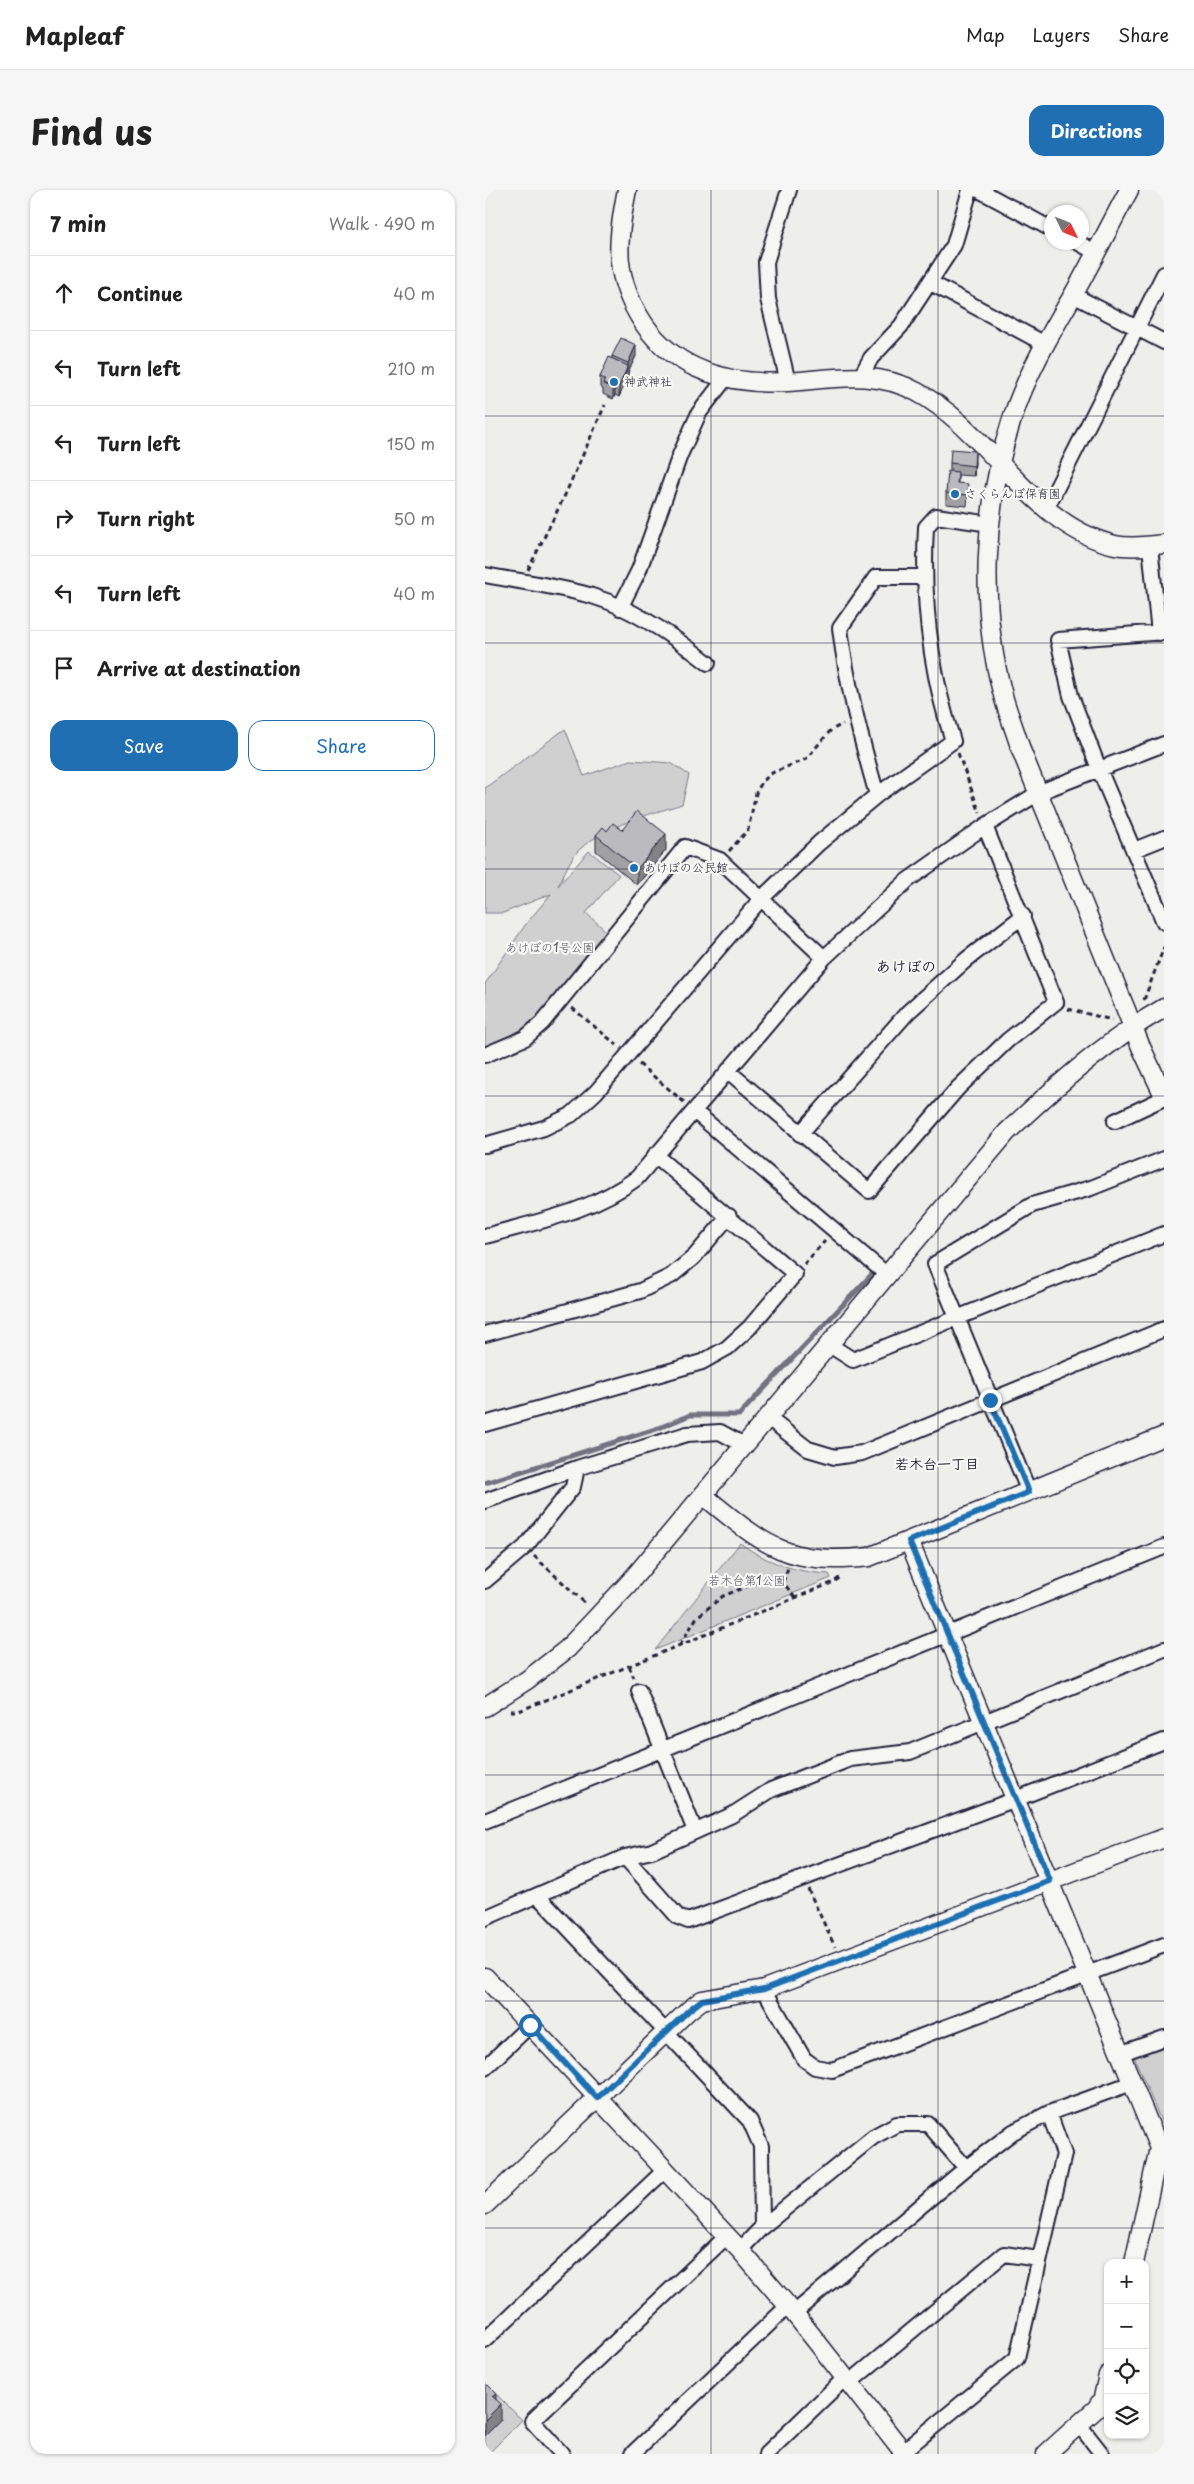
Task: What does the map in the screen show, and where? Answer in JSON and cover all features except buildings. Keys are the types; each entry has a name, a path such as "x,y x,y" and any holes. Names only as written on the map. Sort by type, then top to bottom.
{"street":[{"path":"627,190 618,234 621,269 630,302 651,334 665,349 697,369 725,379 743,382 788,382 826,377 861,376 893,382 917,392 939,406 1001,462 1046,508 1070,527 1093,539 1117,546 1157,545 1161,632 1058,640 1071,696 1099,769 1164,922"},
{"path":"788,382 768,299 766,262 789,190"},
{"path":"861,376 871,358 901,326 931,283 954,245 970,190"},
{"path":"979,190 1044,225"},
{"path":"1115,1121 1164,1097 1133,1026 1040,792 1021,750 1004,699 993,647 989,604 988,556 990,524 1001,462 1012,419 1045,344 1129,190"},
{"path":"1089,249 1095,252"},
{"path":"1046,508 1136,326 1164,274"},
{"path":"931,283 1045,344"},
{"path":"1073,295 1164,342"},
{"path":"620,608 639,570 680,455 699,413 725,379"},
{"path":"485,1145 543,1128 571,1114 596,1092 760,900 819,843 877,795 953,741 942,708 930,656 923,577 926,527 936,516 990,524"},
{"path":"485,575 595,597 620,608 683,643 707,664"},
{"path":"877,795 855,718 845,670 840,628 876,577 923,577"},
{"path":"485,1236 586,1208 615,1194 637,1178 824,958 908,880 985,826 1040,792 1164,744"},
{"path":"728,1070 869,1190 958,1088 1008,1040 1056,1002 1023,916 985,826"},
{"path":"1134,850 1164,838"},
{"path":"485,1055 525,1038 542,1023 685,847 720,860 760,900 824,958"},
{"path":"801,1134 908,1012 967,959 1023,916"},
{"path":"485,1707 527,1680 567,1648 629,1583 886,1274 1007,1132 1052,1090 1133,1026 1164,1008"},
{"path":"694,1111 886,1274"},
{"path":"485,1424 702,1362 727,1348 749,1328 795,1274 655,1155"},
{"path":"1029,1492 956,1319 935,1264 1032,1205 1091,1188 1164,1159"},
{"path":"485,1334 640,1291 671,1276 694,1257 729,1216"},
{"path":"828,1344 853,1360 1164,1234"},
{"path":"767,1417 808,1449 835,1457 861,1454 1164,1329"},
{"path":"485,1501 577,1468 687,1434 720,1432 744,1445"},
{"path":"703,1494 767,1545 792,1554 820,1559 836,1560 869,1557 1164,1436"},
{"path":"485,1582 525,1547 573,1488 577,1468"},
{"path":"909,1541 1122,2053 1159,2148 1159,2182 1135,2259"},
{"path":"485,1821 1164,1548"},
{"path":"485,1918 625,1857 651,1851 731,1815 771,1790 850,1759 910,1752 1164,1649"},
{"path":"639,1691 695,1831"},
{"path":"625,1857 678,1916 688,1921 1016,1798 1164,1740"},
{"path":"485,2205 689,2010 702,2000 764,1989 1164,1838"},
{"path":"538,1896 750,2121 761,2146 762,2227"},
{"path":"764,1989 803,2058 815,2067 832,2070 1164,1945"},
{"path":"485,1977 740,2250 791,2309 903,2453 1017,2358 1063,2154 1049,2113"},
{"path":"485,2068 530,2025"},
{"path":"1122,2053 1164,2038"},
{"path":"631,2454 791,2309 1013,2132 1049,2113 1132,2082"},
{"path":"740,2250 762,2227 873,2137 897,2124 928,2124 966,2168"},
{"path":"485,2340 665,2170"},
{"path":"562,2454 532,2421 727,2236"},
{"path":"766,2454 847,2380 1004,2254 1039,2259"},
{"path":"1046,2454 1080,2426 1097,2408 1104,2393"},
{"path":"1080,2426 1101,2454"}],"path":[{"path":"522,582 565,495 605,405"},
{"path":"720,860 749,830 756,793 762,782 772,773 806,759 831,730 855,718"},
{"path":"963,766 985,826"},
{"path":"1143,1002 1164,947"},
{"path":"1056,1002 1063,1008 1090,1015"},
{"path":"795,1274 835,1229"},
{"path":"525,1547 599,1616"},
{"path":"519,1711 834,1582 869,1557"},
{"path":"783,1582 788,1568"},
{"path":"679,1645 697,1617 723,1596 765,1579 783,1582 795,1598"},
{"path":"803,1877 840,1959"}],"green space":[{"name":"あけぼの1号公園","path":"565,729 584,776 630,760 671,763 689,775 682,804 615,827 591,841 576,853 558,886 589,851 619,875 586,913 606,931 546,1008 526,1027 485,1048 485,984 526,924 551,894 503,913 485,913 485,788"},
{"name":"若木台第1公園","path":"740,1543 771,1561 793,1569 829,1574 831,1578 655,1650"},
{"path":"1164,2046 1164,2128 1134,2057"},
{"path":"485,2383 522,2420 488,2454 485,2454"}],"waterway":[{"path":"485,1483 659,1428 690,1415 739,1415 874,1272"}],"place":[{"name":"神武神社","path":"614,382"},
{"name":"さくらんぼ保育園","path":"955,494"},
{"name":"あけぼの公民館","path":"634,868"}],"district":[{"name":"あけぼの","path":"906,967"},
{"name":"若木台一丁目","path":"937,1464"}],"route":[{"path":"530,2025 597,2098 689,2010 702,2000 764,1989 1050,1881 909,1541 1029,1492 990,1400"}]}
